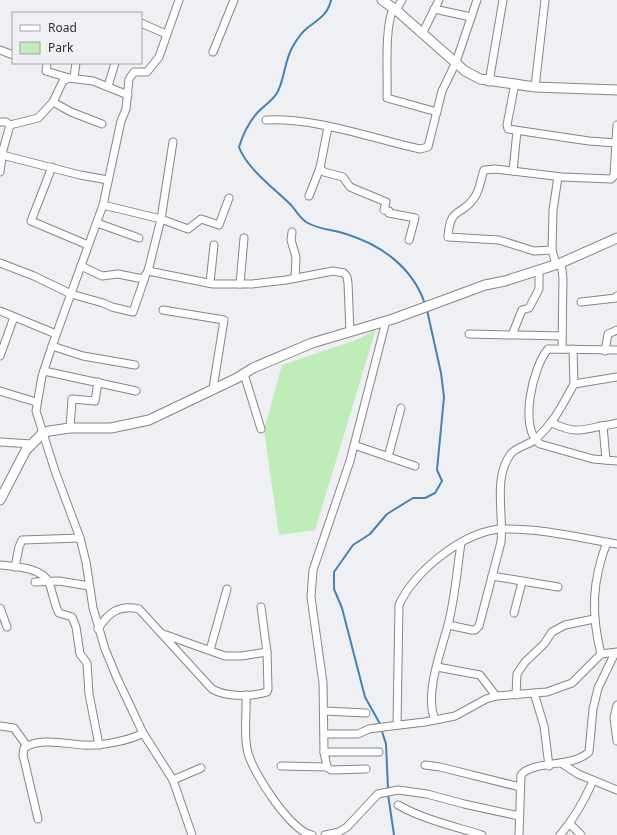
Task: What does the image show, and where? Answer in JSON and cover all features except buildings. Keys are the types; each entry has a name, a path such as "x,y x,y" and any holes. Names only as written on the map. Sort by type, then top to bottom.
{"street":[{"path":"179,0 159,57 151,69 147,72 134,72 129,79 126,109 121,120 103,205 56,334 36,402 37,420 80,538 86,562 89,586 98,629 117,678 143,733 173,780 192,835"},
{"path":"213,52 234,0"},
{"path":"382,0 472,76 490,82 515,83 535,87 617,90"},
{"path":"402,0 390,16 387,98 437,112"},
{"path":"422,34 439,0"},
{"path":"266,120 281,119 328,126 420,149 428,147 442,91 456,62 477,0"},
{"path":"490,82 503,0"},
{"path":"535,87 545,0"},
{"path":"434,9 471,17"},
{"path":"142,23 166,34"},
{"path":"0,50 12,55"},
{"path":"47,64 46,71 93,81 128,95"},
{"path":"0,122 6,122 10,125 38,118 53,102 63,81 71,77 76,64"},
{"path":"108,86 115,64"},
{"path":"515,83 507,124 508,129 616,146"},
{"path":"53,102 71,112 102,124"},
{"path":"0,172 2,155 10,125"},
{"path":"552,250 534,251 499,240 448,237 450,221 453,214 465,209 477,194 484,170 598,180 611,179 615,176 617,125"},
{"path":"309,196 320,168 328,126"},
{"path":"513,172 517,131"},
{"path":"0,263 34,276 71,294 133,312 147,274 161,219 174,142"},
{"path":"2,155 108,180"},
{"path":"52,167 31,221 88,245"},
{"path":"320,168 324,172 343,177 350,187 386,202 384,210 389,210 389,214 414,218 409,240"},
{"path":"558,177 552,210 552,250 559,263 563,278 562,348"},
{"path":"103,205 161,219 188,229 201,219 218,225 229,198"},
{"path":"97,223 139,238"},
{"path":"292,232 291,240 296,257 296,278"},
{"path":"240,284 244,238"},
{"path":"0,500 18,464 32,444 43,434 55,429 96,429 137,424 167,412 213,388 312,343 386,321 436,304 485,284 505,281 539,270 617,238"},
{"path":"210,283 214,245"},
{"path":"81,266 102,276 118,274 142,279 147,274"},
{"path":"512,335 522,310 528,308 539,289 539,270"},
{"path":"147,274 210,283 240,284 296,278 333,271 344,274 348,283 350,332"},
{"path":"582,302 616,298 617,296"},
{"path":"164,310 224,320 213,388"},
{"path":"0,311 56,334"},
{"path":"0,356 14,317"},
{"path":"327,767 324,752 325,711 323,683 311,597 313,570 319,549 326,536 354,445 386,321"},
{"path":"605,351 608,334 617,330"},
{"path":"469,334 562,336"},
{"path":"52,346 83,356 135,365"},
{"path":"617,350 605,351 562,348 548,349 542,356 536,372 531,391 530,407 531,428 535,440 550,448 593,459 617,461"},
{"path":"448,625 475,630 478,626 498,555 502,529 501,489 506,462 513,451 535,440 552,423 559,413 574,384 573,349"},
{"path":"44,372 136,390"},
{"path":"244,374 261,429"},
{"path":"574,384 617,377"},
{"path":"70,428 72,399 95,401 98,382"},
{"path":"0,391 36,402"},
{"path":"388,457 401,408"},
{"path":"552,423 567,430 577,431 586,431 617,423"},
{"path":"602,426 606,460"},
{"path":"0,442 32,444"},
{"path":"354,445 415,466"},
{"path":"394,725 400,605 405,592 431,563 461,544 486,532 502,529 543,531 617,544"},
{"path":"16,567 18,546 22,540 80,538"},
{"path":"601,654 594,620 593,603 600,560 607,542"},
{"path":"435,720 431,711 431,695 448,625 461,544"},
{"path":"0,564 39,572 48,582 59,613 72,617 76,627 80,654 87,663 89,694 99,745"},
{"path":"492,576 558,587"},
{"path":"35,582 59,581 89,586"},
{"path":"514,614 522,582"},
{"path":"210,650 227,589"},
{"path":"98,629 106,617 120,608 130,607 139,609 212,689 221,693 246,695 267,692 267,652 261,607"},
{"path":"0,608 7,627"},
{"path":"516,695 517,674 525,662 544,644 552,632 565,625 594,620"},
{"path":"162,634 225,656 267,652"},
{"path":"325,734 358,734 369,729 394,725 416,724 463,713 486,699 496,696 547,692 572,683 601,654 616,652"},
{"path":"520,835 519,816 521,775 525,770 531,767 549,766 561,763 583,756 589,752 593,709 598,688 616,652"},
{"path":"437,667 480,675 496,696"},
{"path":"534,693 544,726 549,766"},
{"path":"246,695 246,741 248,753 257,774 266,790 300,831 312,835"},
{"path":"617,705 614,718 617,741"},
{"path":"325,711 366,713"},
{"path":"0,726 14,728 27,746"},
{"path":"38,819 23,755 24,748 27,746 48,743 99,745 137,737 143,733"},
{"path":"324,752 379,752"},
{"path":"561,763 593,781 616,789"},
{"path":"426,765 440,767 520,788"},
{"path":"281,766 327,767 331,770 366,769"},
{"path":"173,780 202,768"},
{"path":"560,835 570,824 586,798 593,781"},
{"path":"325,835 339,832 347,827 378,794 398,790 427,794 519,816"},
{"path":"398,804 417,815 438,823 482,835"},
{"path":"570,824 581,835"}],"green space":[{"path":"376,329 315,530 279,535 264,430 282,365 359,339"}],"waterway":[{"path":"331,0 325,13 304,31 294,44 288,58 280,88 271,101 251,120 239,147 248,163 255,171 292,206 304,220 316,227 341,232 384,251 413,279 425,304"},
{"path":"388,789 386,744 379,722 365,697 342,608 334,589 334,572 353,545 370,534 387,514 413,498 425,498 435,493 442,481 437,470 444,397 441,373 427,310"},
{"path":"388,794 394,835"}]}
